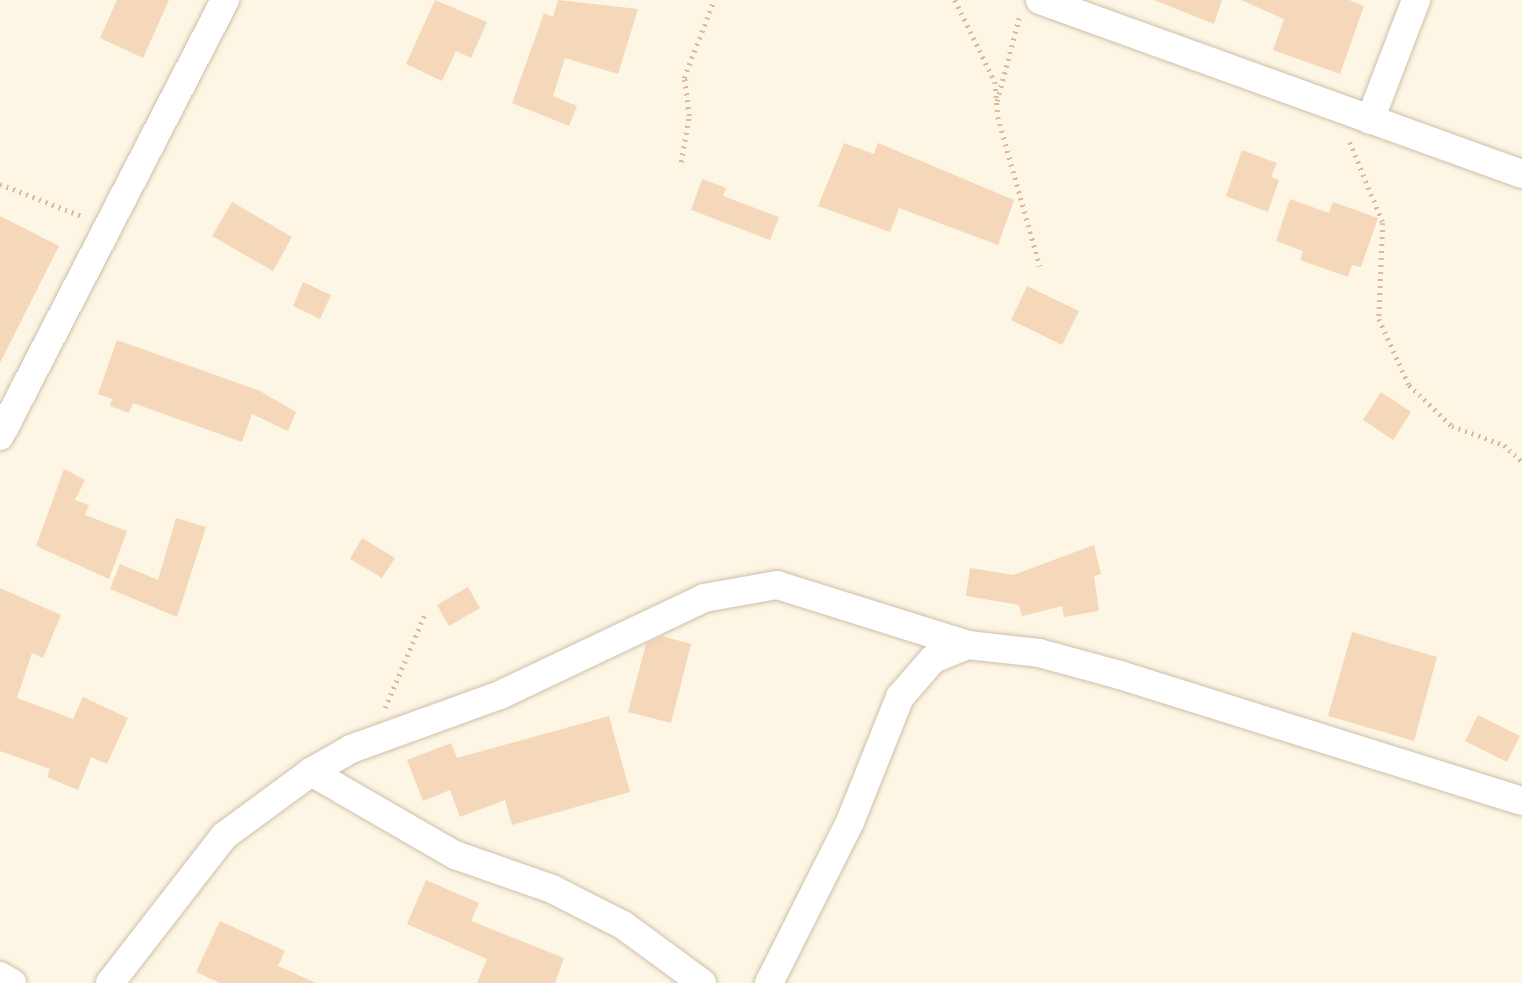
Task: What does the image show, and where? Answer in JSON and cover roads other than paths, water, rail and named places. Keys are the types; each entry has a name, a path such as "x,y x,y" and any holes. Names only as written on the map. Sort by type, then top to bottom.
{"street":[{"path":"0,436 225,0"},
{"path":"1370,120 1416,0"},
{"path":"1030,6 1070,3 1172,52 1522,174"},
{"path":"110,983 223,836 311,772 379,739 500,695 704,598 777,585 806,591 968,645 1039,653 1120,676 1522,801"},
{"path":"769,983 850,822 900,697 933,659 968,645"},
{"path":"311,772 455,855 552,889 623,925 702,983"},
{"path":"0,976 12,983"}]}
